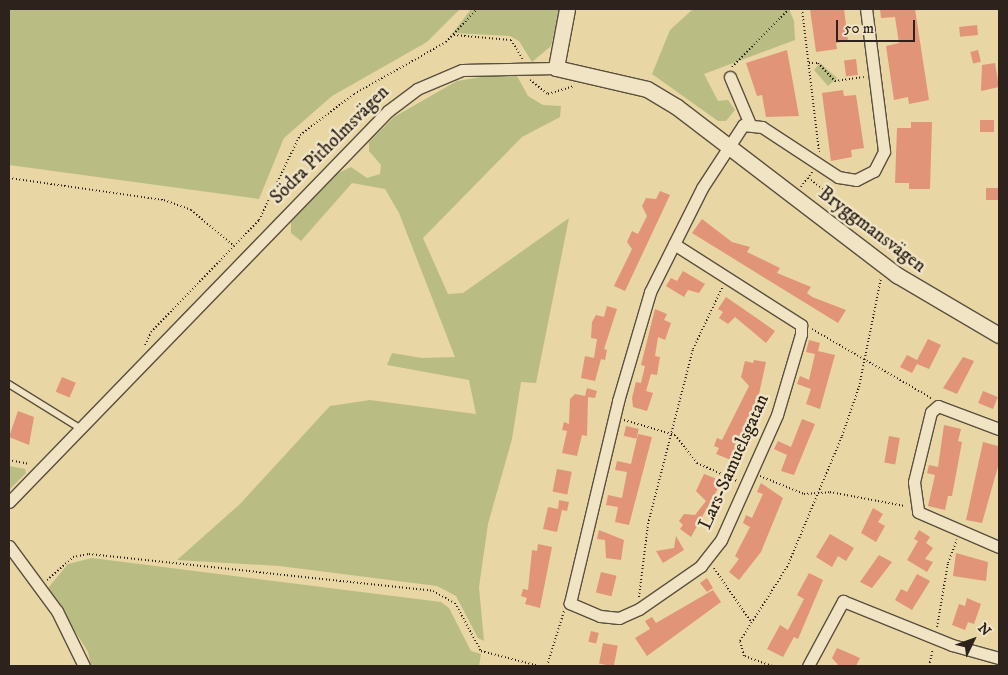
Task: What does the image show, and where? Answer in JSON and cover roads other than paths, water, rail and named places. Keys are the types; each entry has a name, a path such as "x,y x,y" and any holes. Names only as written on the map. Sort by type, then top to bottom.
{"street":[{"path":"556,68 567,9"},
{"path":"730,77 749,122 838,177 856,180 866,178 880,163 884,151 866,9"},
{"name":"Södra Pitholmsvägen","path":"9,502 388,111 417,89 462,70 525,67 556,68 647,89 728,146"},
{"path":"674,244 728,146 749,122"},
{"name":"Bryggmansvägen","path":"728,146 884,269 999,335"},
{"name":"Lars-Samuelsgatan","path":"674,244 801,325 777,415 721,540 707,557 639,610 619,618 600,616 570,603 639,322 674,244"},
{"path":"999,429 938,406 931,412 914,482 914,504 918,512 961,534 999,547"},
{"path":"9,546 41,586 84,666"},
{"path":"808,666 843,601 935,638 999,658"}],"lane":[{"path":"9,384 80,428"}]}
